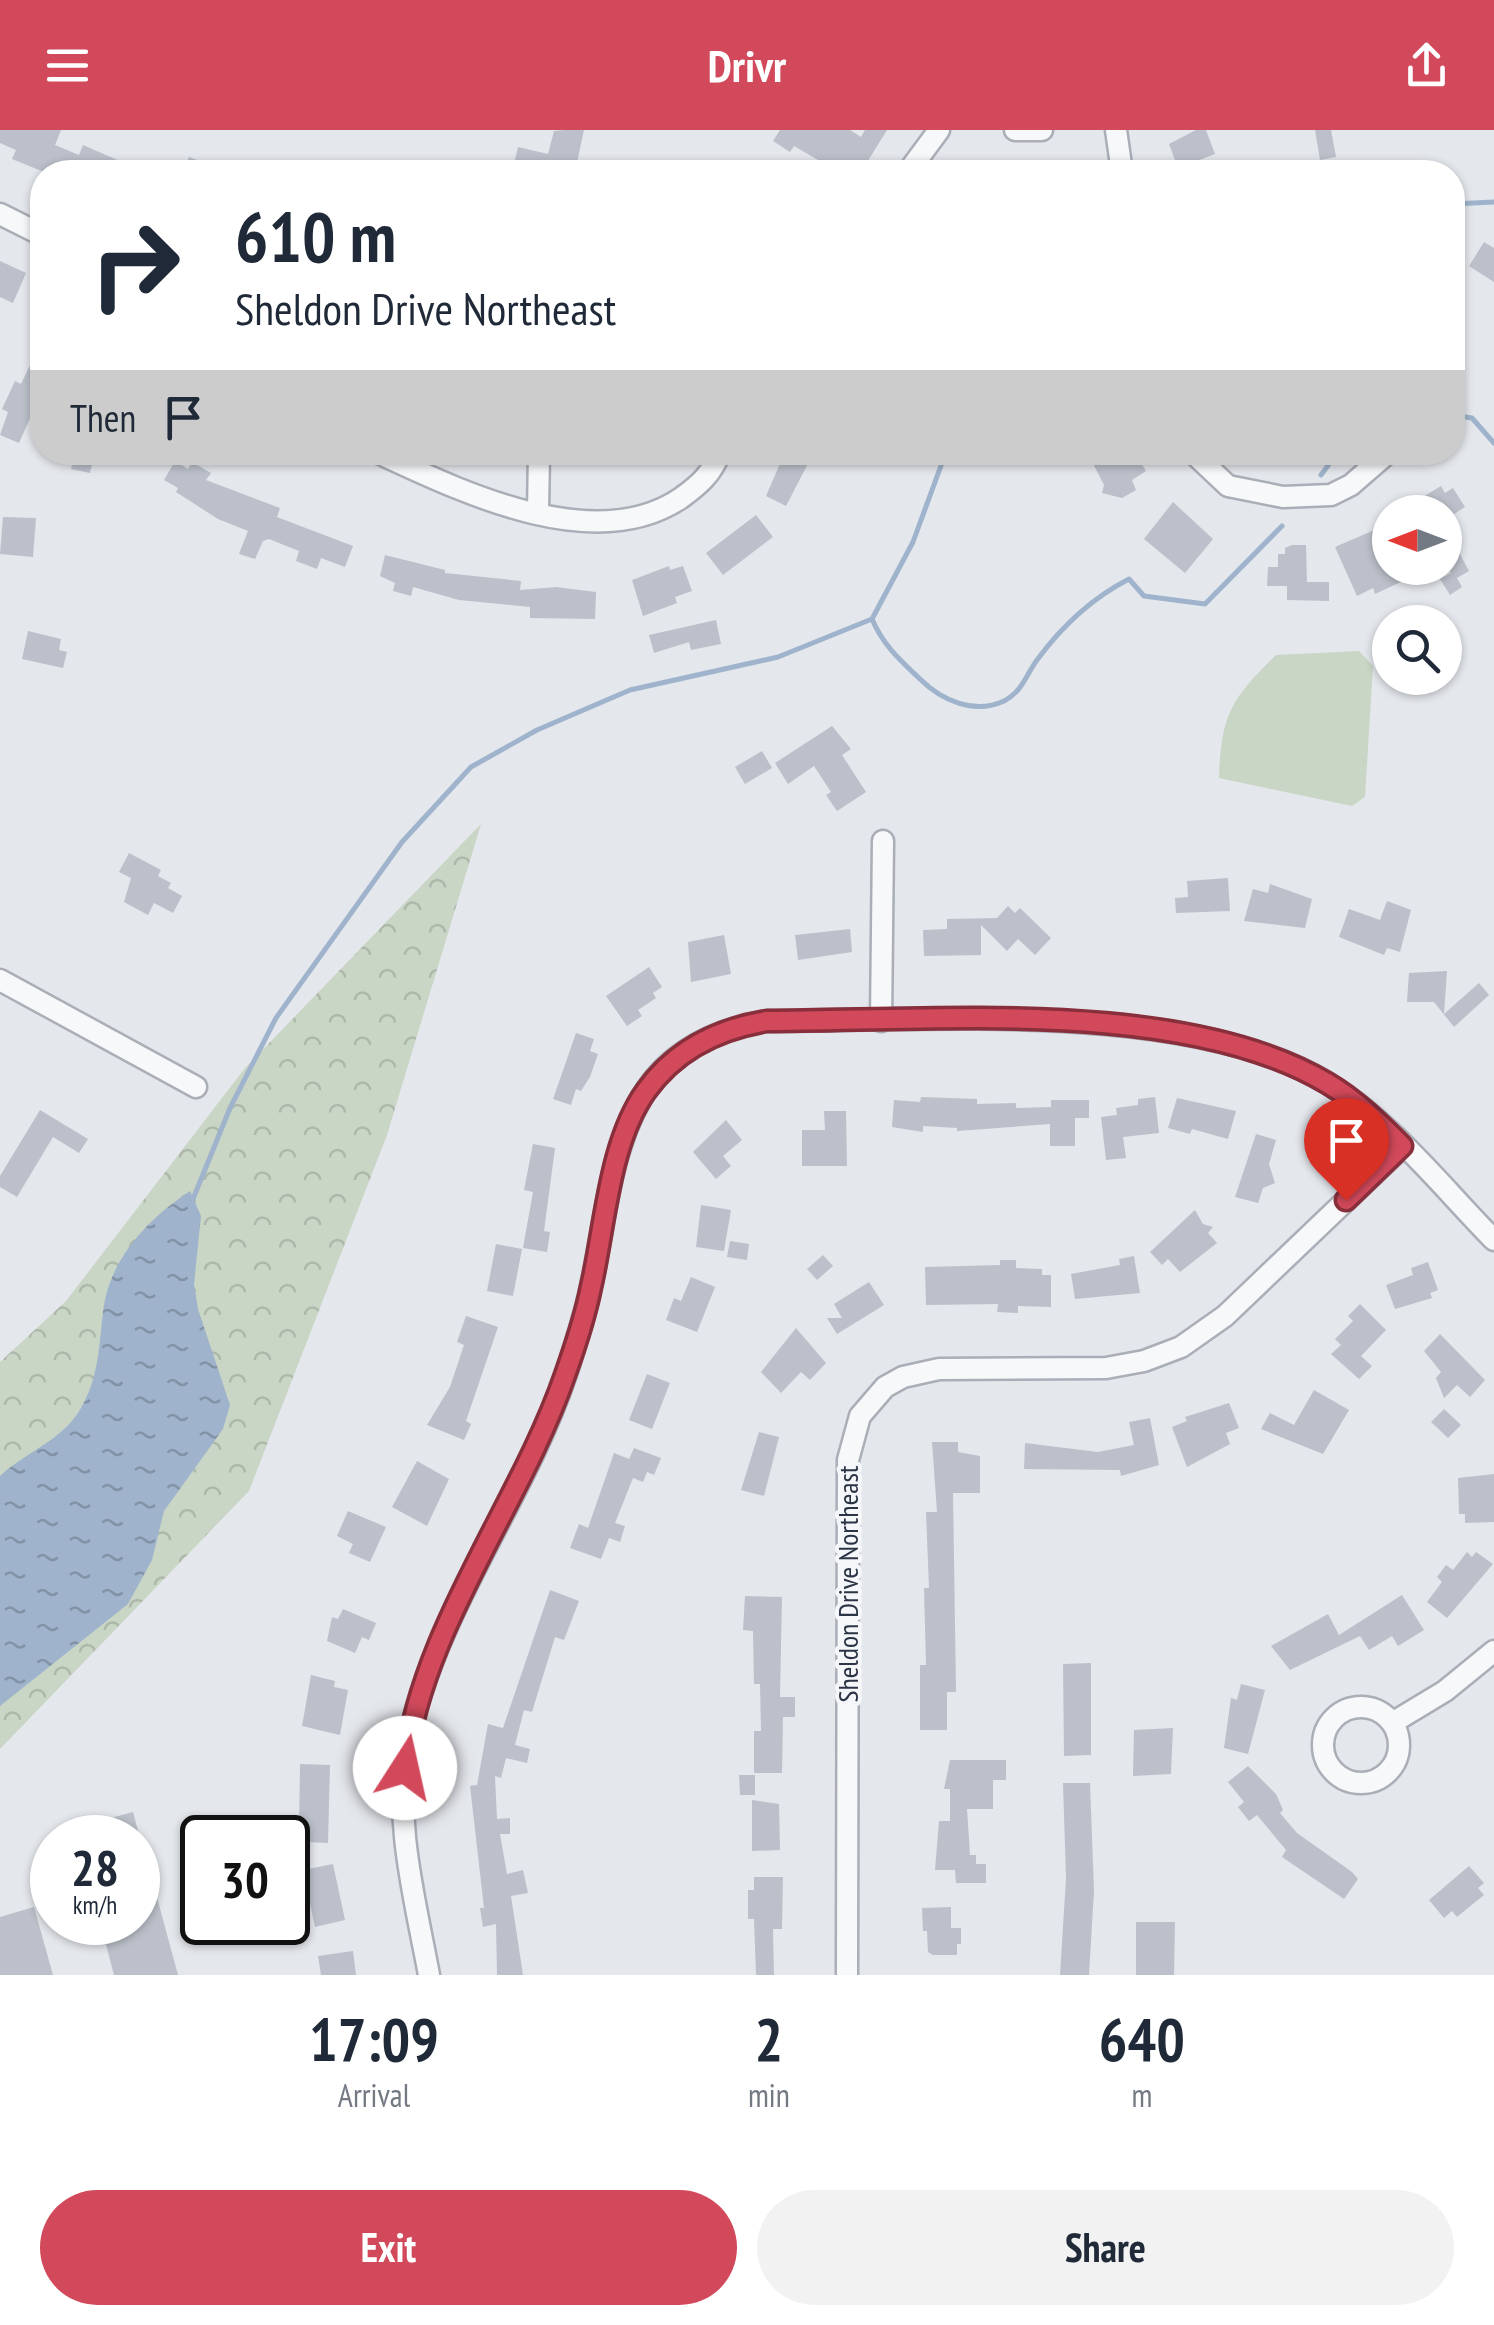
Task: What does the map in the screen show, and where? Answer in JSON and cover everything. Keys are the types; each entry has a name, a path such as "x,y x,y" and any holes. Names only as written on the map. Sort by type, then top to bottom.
{"street":[{"path":"917,160 939,130"},
{"path":"1015,130 1042,130"},
{"path":"1116,130 1120,160"},
{"path":"0,214 30,229"},
{"path":"404,465 455,489 538,513 603,522 649,516 702,483 712,465"},
{"path":"538,465 538,513"},
{"path":"1206,465 1228,486 1283,496 1331,495 1351,485 1374,465"},
{"path":"881,1020 884,841"},
{"path":"0,980 196,1087"},
{"path":"429,1975 404,1835 403,1790 412,1726 435,1657 532,1456 565,1376 590,1291 628,1124 665,1068 718,1032 767,1021 1080,1022 1222,1043 1277,1060 1326,1082 1365,1109 1494,1240"},
{"name":"Sheldon Drive Northeast","path":"847,1975 848,1460 860,1416 885,1388 922,1371 1106,1368 1144,1361 1181,1346 1225,1316 1402,1146"},
{"path":"1392,1723 1445,1691 1494,1651"}],"green space":[{"path":"1359,651 1372,665 1365,797 1352,806 1219,778 1222,738 1231,709 1276,655"},
{"path":"481,824 387,1135 249,1491 0,1749 0,1362 66,1301 245,1068"}],"water":[{"path":"190,1191 201,1216 194,1284 198,1309 230,1405 223,1429 164,1511 152,1560 128,1604 0,1706 0,1476 64,1429 81,1408 95,1373 103,1312 113,1275 133,1242"}],"building":[{"path":"0,130 61,130 55,145 79,155 83,145 117,160 30,160 30,166 12,159 16,150 0,143"},
{"path":"584,130 578,160 515,160 518,147 548,154 554,131"},
{"path":"780,130 850,130 861,137 865,130 887,130 868,160 818,160 794,146 790,152 773,141"},
{"path":"1196,130 1206,130 1215,154 1199,160 1175,160 1169,144"},
{"path":"1315,130 1331,130 1336,157 1320,160"},
{"path":"1484,242 1494,248 1494,282 1469,266"},
{"path":"0,261 26,273 13,303 0,297"},
{"path":"30,365 30,418 19,443 0,435 8,412 2,409 15,381 21,384"},
{"path":"72,465 92,465 90,473 71,469"},
{"path":"173,465 188,469 197,465 211,473 206,480 280,508 277,517 353,546 345,567 321,558 317,569 296,561 299,551 269,539 263,541 255,559 239,554 248,531 218,519 164,480"},
{"path":"779,465 807,465 786,506 766,496"},
{"path":"1094,465 1143,465 1146,471 1132,480 1136,490 1122,498 1102,493 1104,485"},
{"path":"1441,486 1445,493 1453,488 1457,495 1426,495"},
{"path":"1173,502 1213,539 1185,573 1144,539"},
{"path":"756,515 773,537 723,575 706,553"},
{"path":"3,517 36,518 33,557 0,554"},
{"path":"1372,531 1372,585 1394,585 1375,594 1373,588 1357,596 1335,547"},
{"path":"1306,545 1307,582 1329,582 1329,601 1287,600 1287,586 1267,586 1268,567 1278,567 1278,554 1285,554 1285,548"},
{"path":"385,555 445,573 521,581 520,590 556,587 596,592 595,619 530,618 530,607 459,600 413,587 411,596 393,591 395,583 380,576"},
{"path":"669,566 670,570 683,566 692,591 675,597 677,603 643,616 632,580"},
{"path":"1444,585 1461,585 1462,587 1450,595"},
{"path":"716,620 721,644 691,650 689,642 654,653 649,635"},
{"path":"28,631 61,639 59,650 67,652 63,668 22,659"},
{"path":"832,726 851,749 842,755 866,792 837,811 826,795 831,792 814,766 788,784 775,763"},
{"path":"762,751 772,768 745,784 735,767"},
{"path":"129,853 161,870 158,876 182,896 173,913 154,903 148,915 124,902 131,878 119,872"},
{"path":"1228,878 1230,911 1176,913 1175,898 1188,897 1187,881"},
{"path":"1270,884 1312,899 1305,928 1244,921 1253,889 1268,893"},
{"path":"1387,901 1411,910 1400,952 1387,948 1384,955 1339,937 1349,909 1380,920"},
{"path":"1008,906 1015,913 1020,908 1051,938 1035,955 1018,939 1007,951 981,925 981,955 924,956 923,930 947,929 947,919 997,918"},
{"path":"850,929 852,952 798,960 795,935"},
{"path":"724,935 731,974 691,982 688,942"},
{"path":"649,967 662,987 653,993 656,998 638,1010 642,1016 627,1026 606,996"},
{"path":"1447,971 1444,1014 1479,983 1489,995 1454,1027 1434,1002 1407,1002 1409,973"},
{"path":"576,1033 594,1039 590,1051 598,1054 590,1077 581,1091 576,1089 571,1105 553,1099"},
{"path":"921,1097 977,1099 977,1104 1016,1103 1016,1108 1051,1107 1051,1100 1089,1100 1089,1118 1075,1118 1075,1146 1050,1146 1050,1124 957,1131 923,1126 923,1132 892,1127 894,1100 920,1102"},
{"path":"1155,1097 1159,1133 1123,1137 1126,1158 1106,1160 1101,1117 1117,1115 1116,1108 1138,1105 1138,1099"},
{"path":"1177,1098 1236,1111 1228,1139 1192,1129 1190,1134 1168,1128"},
{"path":"40,1110 88,1139 79,1153 53,1137 17,1197 0,1187 0,1176"},
{"path":"824,1111 846,1111 847,1166 802,1166 802,1130 825,1130"},
{"path":"726,1120 742,1140 723,1156 731,1166 716,1179 693,1152"},
{"path":"1256,1134 1276,1140 1269,1164 1275,1183 1263,1188 1258,1203 1235,1197"},
{"path":"533,1144 555,1148 544,1231 550,1232 547,1252 523,1248 533,1192 524,1190"},
{"path":"701,1205 731,1210 724,1251 696,1247"},
{"path":"1195,1210 1203,1224 1213,1227 1208,1233 1217,1243 1180,1272 1168,1259 1162,1265 1150,1252"},
{"path":"730,1241 749,1244 747,1260 727,1257"},
{"path":"496,1244 522,1249 513,1296 487,1291"},
{"path":"823,1255 833,1266 817,1280 807,1269"},
{"path":"1134,1256 1140,1293 1075,1299 1071,1274 1120,1265 1119,1259"},
{"path":"1000,1260 1016,1260 1016,1268 1042,1269 1042,1275 1051,1275 1051,1307 1018,1306 1018,1313 997,1312 998,1304 926,1305 925,1267 1000,1265"},
{"path":"1428,1262 1438,1290 1430,1293 1432,1298 1395,1309 1386,1285 1413,1275 1411,1268"},
{"path":"691,1277 715,1287 697,1332 666,1320 674,1298 681,1301"},
{"path":"869,1282 884,1305 837,1334 827,1318 842,1318 834,1304"},
{"path":"1360,1304 1386,1330 1361,1356 1372,1366 1359,1379 1331,1354 1341,1345 1335,1339 1353,1321 1348,1316"},
{"path":"466,1316 498,1327 466,1421 471,1424 464,1440 427,1425 450,1387 464,1345 457,1342"},
{"path":"796,1328 826,1363 810,1380 801,1372 781,1393 761,1372"},
{"path":"1440,1334 1485,1380 1470,1397 1457,1385 1444,1398 1436,1378 1441,1372 1424,1351"},
{"path":"647,1374 670,1383 652,1429 629,1420"},
{"path":"1314,1390 1349,1410 1323,1454 1261,1429 1270,1413 1294,1425"},
{"path":"1229,1403 1239,1428 1226,1433 1230,1444 1187,1467 1172,1427 1187,1421 1185,1417"},
{"path":"1444,1409 1461,1425 1448,1438 1431,1422"},
{"path":"1150,1418 1159,1465 1121,1476 1120,1470 1024,1469 1025,1443 1098,1452 1134,1445 1129,1422"},
{"path":"759,1432 779,1437 764,1496 741,1490"},
{"path":"932,1442 958,1442 958,1452 980,1456 980,1493 953,1493 956,1692 947,1692 947,1730 920,1730 920,1665 926,1665 924,1588 929,1588 926,1512 937,1512"},
{"path":"634,1448 661,1458 654,1475 647,1472 643,1482 633,1478 615,1523 625,1526 620,1542 609,1538 601,1559 570,1548 579,1524 588,1528 614,1453 629,1459"},
{"path":"417,1461 449,1479 427,1526 392,1507"},
{"path":"1494,1474 1494,1522 1465,1523 1465,1514 1459,1514 1458,1478"},
{"path":"348,1511 386,1527 370,1562 349,1553 353,1544 337,1536"},
{"path":"1467,1552 1472,1557 1476,1552 1493,1564 1447,1618 1427,1602 1442,1582 1437,1577 1446,1565 1453,1570"},
{"path":"550,1590 579,1601 564,1640 555,1637 532,1712 524,1710 515,1745 530,1749 527,1763 506,1758 501,1778 495,1776 497,1819 510,1818 510,1834 500,1834 507,1874 523,1870 528,1893 511,1896 523,1975 497,1975 496,1924 483,1927 480,1908 484,1908 470,1786 477,1785 488,1724 503,1728"},
{"path":"1402,1595 1424,1630 1398,1646 1392,1636 1369,1650 1360,1636 1290,1670 1271,1646 1328,1614 1339,1635"},
{"path":"745,1596 782,1597 780,1697 795,1697 795,1717 783,1717 782,1773 754,1773 754,1731 761,1731 760,1684 754,1684 753,1631 743,1630"},
{"path":"343,1609 376,1623 369,1640 362,1637 355,1653 327,1641 332,1617 338,1619"},
{"path":"1091,1663 1091,1755 1064,1756 1063,1664"},
{"path":"311,1675 335,1681 334,1687 348,1690 340,1735 302,1726"},
{"path":"1241,1684 1265,1690 1248,1754 1224,1748 1231,1698 1237,1700"},
{"path":"1173,1728 1171,1774 1133,1776 1134,1730"},
{"path":"950,1760 1006,1760 1006,1780 993,1780 993,1809 967,1809 970,1855 976,1855 976,1864 986,1864 986,1883 956,1883 955,1870 935,1870 939,1821 950,1821 950,1789 944,1789"},
{"path":"300,1764 330,1765 328,1843 310,1842 310,1815 299,1815"},
{"path":"1248,1766 1276,1794 1283,1810 1280,1813 1297,1833 1358,1879 1344,1899 1282,1857 1286,1850 1257,1815 1249,1821 1238,1807 1244,1802 1228,1782"},
{"path":"739,1775 755,1775 755,1795 740,1795"},
{"path":"1063,1783 1090,1783 1094,1891 1089,1975 1060,1975 1066,1878"},
{"path":"752,1800 779,1804 780,1850 752,1851"},
{"path":"333,1864 345,1920 315,1927 310,1869"},
{"path":"1469,1866 1484,1883 1478,1888 1484,1895 1457,1917 1452,1911 1444,1918 1429,1900"},
{"path":"754,1877 783,1877 782,1929 773,1929 774,1975 756,1975 754,1919 748,1919 748,1890 754,1890"},
{"path":"951,1907 951,1928 961,1928 957,1955 933,1955 928,1952 927,1931 923,1931 922,1908"},
{"path":"30,1908 30,1945 45,1945 53,1975 0,1975 0,1917"},
{"path":"160,1908 178,1975 114,1975 106,1945 160,1945"},
{"path":"1136,1922 1175,1922 1174,1975 1136,1975"},
{"path":"353,1951 356,1975 321,1975 318,1956"}],"waterway":[{"path":"1465,203 1494,202"},
{"path":"1465,417 1472,418 1494,443"},
{"path":"193,1199 230,1108 276,1018 402,842 471,767 537,730 630,690 778,657 872,619 913,542 941,465"},
{"path":"1321,475 1328,465"},
{"path":"872,619 893,652 938,693 970,706 993,705 1015,693 1057,636 1078,614 1115,587 1129,579 1144,596 1205,604 1282,526"}],"route":[{"path":"405,1768 417,1707 435,1657 532,1456 565,1376 590,1291 613,1176 628,1124 644,1094 665,1068 691,1047 718,1032 767,1021 1080,1022 1222,1043 1277,1060 1326,1082 1365,1109 1402,1146 1346,1200"}]}
